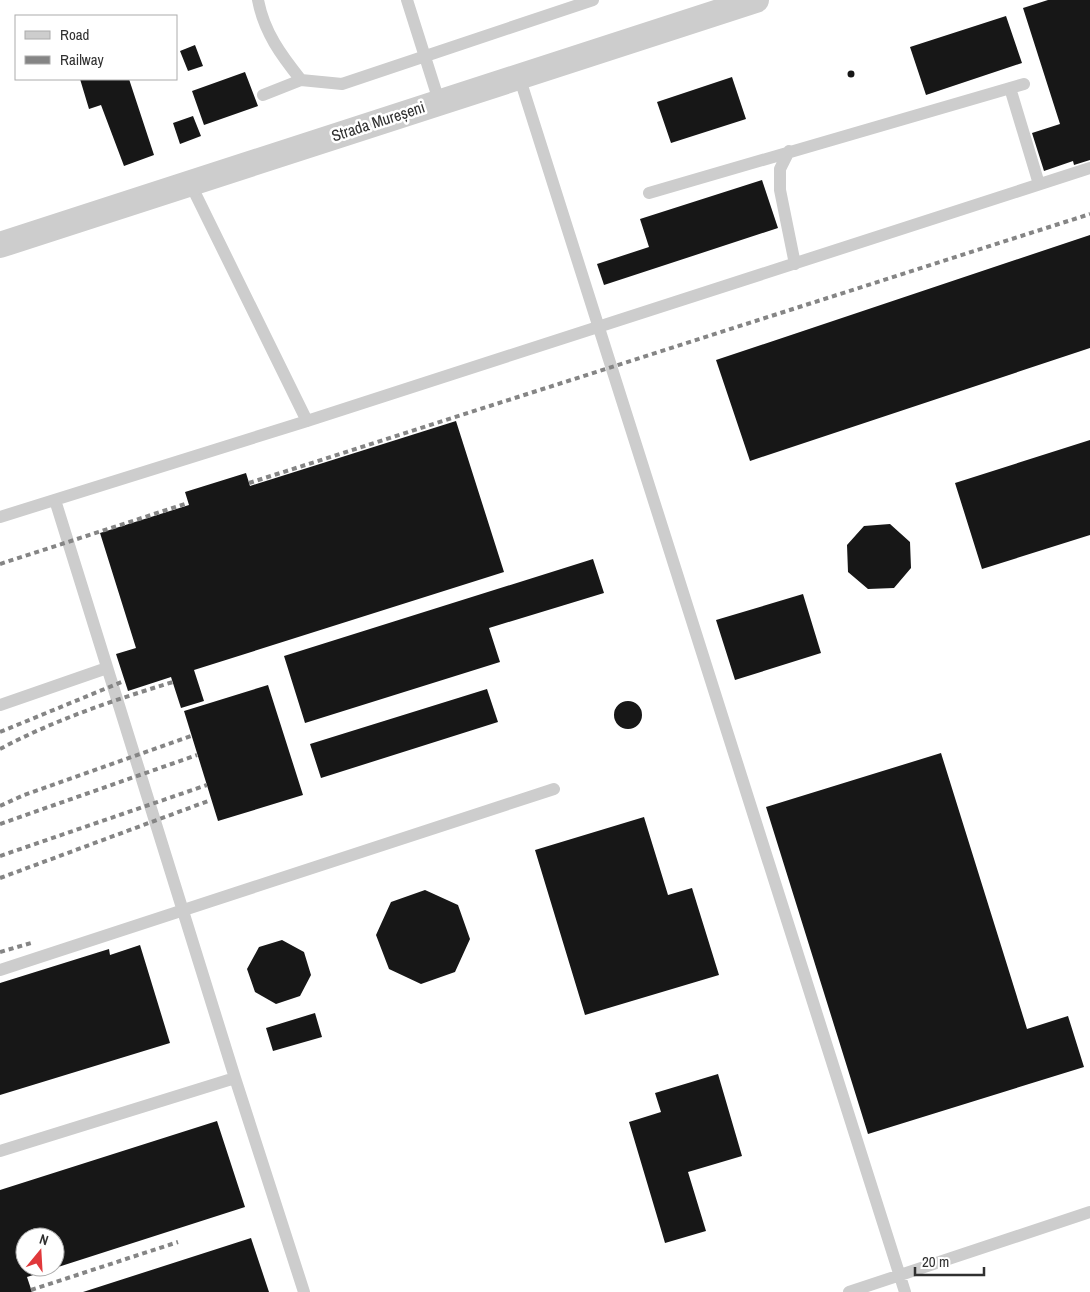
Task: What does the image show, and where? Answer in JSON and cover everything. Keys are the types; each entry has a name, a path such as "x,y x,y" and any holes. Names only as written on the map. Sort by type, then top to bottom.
{"street":[{"name":"Strada Mureșeni","path":"0,245 439,101 756,0"}],"lane":[{"path":"258,0 262,18 278,50 301,80"},
{"path":"407,0 423,56 439,101"},
{"path":"263,95 301,80 342,84 593,0"},
{"path":"519,76 905,1292"},
{"path":"649,192 1024,84"},
{"path":"1010,88 1039,184"},
{"path":"788,151 780,169 780,190 794,264"},
{"path":"0,517 307,421 1090,168"},
{"path":"190,183 307,421"},
{"path":"55,500 235,1078 304,1292"},
{"path":"0,705 107,668"},
{"path":"0,970 554,789"},
{"path":"0,1151 235,1078"},
{"path":"849,1292 1090,1212"}],"building":[{"path":"1048,0 1090,0 1090,160 1074,165 1073,161 1044,171 1032,133 1060,124 1023,8"},
{"path":"1006,16 1022,63 926,95 910,47"},
{"path":"195,45 203,66 188,71 180,51"},
{"path":"851,71 854,74 851,77 848,74"},
{"path":"245,72 258,106 204,125 192,91"},
{"path":"732,77 746,119 671,143 657,102"},
{"path":"80,80 129,80 154,155 124,166 101,105 89,109"},
{"path":"193,116 201,136 180,144 173,123"},
{"path":"762,180 778,228 604,285 597,264 649,247 640,219"},
{"path":"1090,235 1090,348 750,461 716,360"},
{"path":"456,421 504,572 194,670 204,701 181,708 171,677 128,691 116,654 136,648 100,533 189,505 185,492 246,473 250,486"},
{"path":"1090,440 1090,535 982,569 955,483"},
{"path":"890,524 910,542 911,568 894,588 868,589 848,572 847,545 864,526"},
{"path":"593,559 604,593 489,628 500,662 305,723 284,656"},
{"path":"803,594 821,653 735,680 716,620"},
{"path":"268,685 303,795 218,821 184,711"},
{"path":"487,689 498,722 321,778 310,744"},
{"path":"628,701 638,705 642,715 638,725 628,729 618,725 614,715 618,705"},
{"path":"941,753 1027,1029 1068,1016 1084,1067 868,1134 766,807"},
{"path":"644,817 668,895 692,888 719,975 585,1015 535,850"},
{"path":"425,890 458,905 470,939 455,972 421,984 389,969 376,935 391,902"},
{"path":"282,940 304,952 311,975 300,996 276,1004 255,992 247,969 259,947"},
{"path":"140,945 170,1043 0,1095 0,983 109,949 110,955"},
{"path":"315,1013 322,1037 273,1051 266,1028"},
{"path":"718,1074 742,1156 688,1172 706,1231 665,1243 629,1122 661,1112 655,1093"},
{"path":"217,1121 245,1207 65,1265 65,1227 15,1227 15,1277 27,1277 32,1292 0,1292 0,1190"},
{"path":"251,1238 269,1292 83,1292"}],"railway":[{"path":"249,483 1090,214"},
{"path":"0,564 188,503"},
{"path":"0,732 124,681"},
{"path":"0,749 85,711 173,682"},
{"path":"0,806 24,795 191,736"},
{"path":"0,824 197,755"},
{"path":"0,856 207,785"},
{"path":"0,878 211,800"},
{"path":"0,952 31,943"},
{"path":"31,1290 178,1242"}]}
